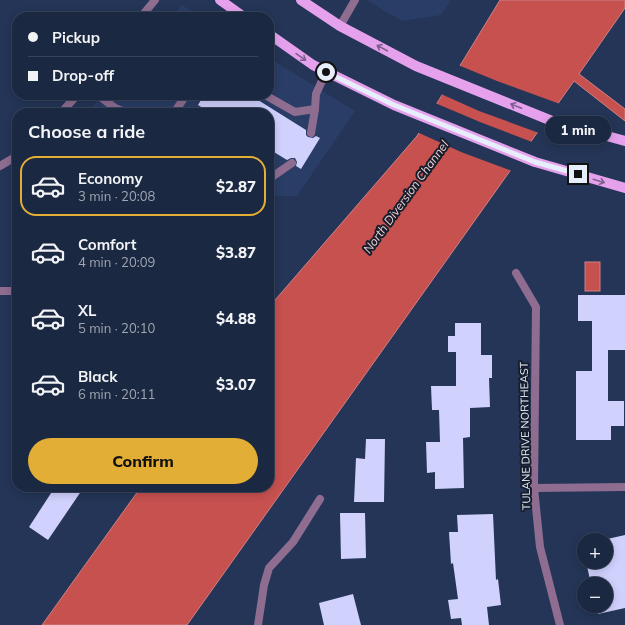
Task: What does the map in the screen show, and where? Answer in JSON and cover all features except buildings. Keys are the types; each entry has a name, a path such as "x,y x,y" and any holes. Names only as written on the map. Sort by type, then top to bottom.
{"main road":[{"path":"220,0 237,12"},
{"path":"301,0 340,26 416,66 552,121 625,141"},
{"path":"274,38 313,65 394,105 535,162 625,188"}],"street":[{"path":"145,12 155,0"},
{"path":"340,26 355,0"},
{"path":"311,133 316,94 326,72"},
{"path":"65,108 73,100"},
{"path":"105,100 115,108"},
{"path":"274,100 295,112 315,109"},
{"path":"0,166 12,159"},
{"path":"274,176 292,163"},
{"name":"TULANE DRIVE NORTHEAST","path":"516,273 536,307 534,488 540,547 560,625"},
{"path":"0,291 12,291"},
{"path":"534,488 625,487"},
{"path":"258,625 264,585 270,568 293,542 320,499"}],"shaded area":[{"path":"366,0 451,0 441,15 402,21"},
{"path":"182,5 193,12 176,12"},
{"path":"274,61 355,111 297,196 274,196 274,108 91,108 98,100 274,100"}],"water":[{"name":"North Diversion Channel","path":"500,0 625,0 625,8 579,74 625,109 625,121 574,81 187,625 42,625 137,492 274,492 274,301 417,136"},
{"path":"585,262 600,262 600,291 585,291"}],"pier":[{"path":"458,65 560,104 539,133 479,111 441,94"},
{"path":"435,103 532,142 512,171 461,152 417,132"}],"route":[{"path":"326,72 394,105 535,162 578,174"}]}
